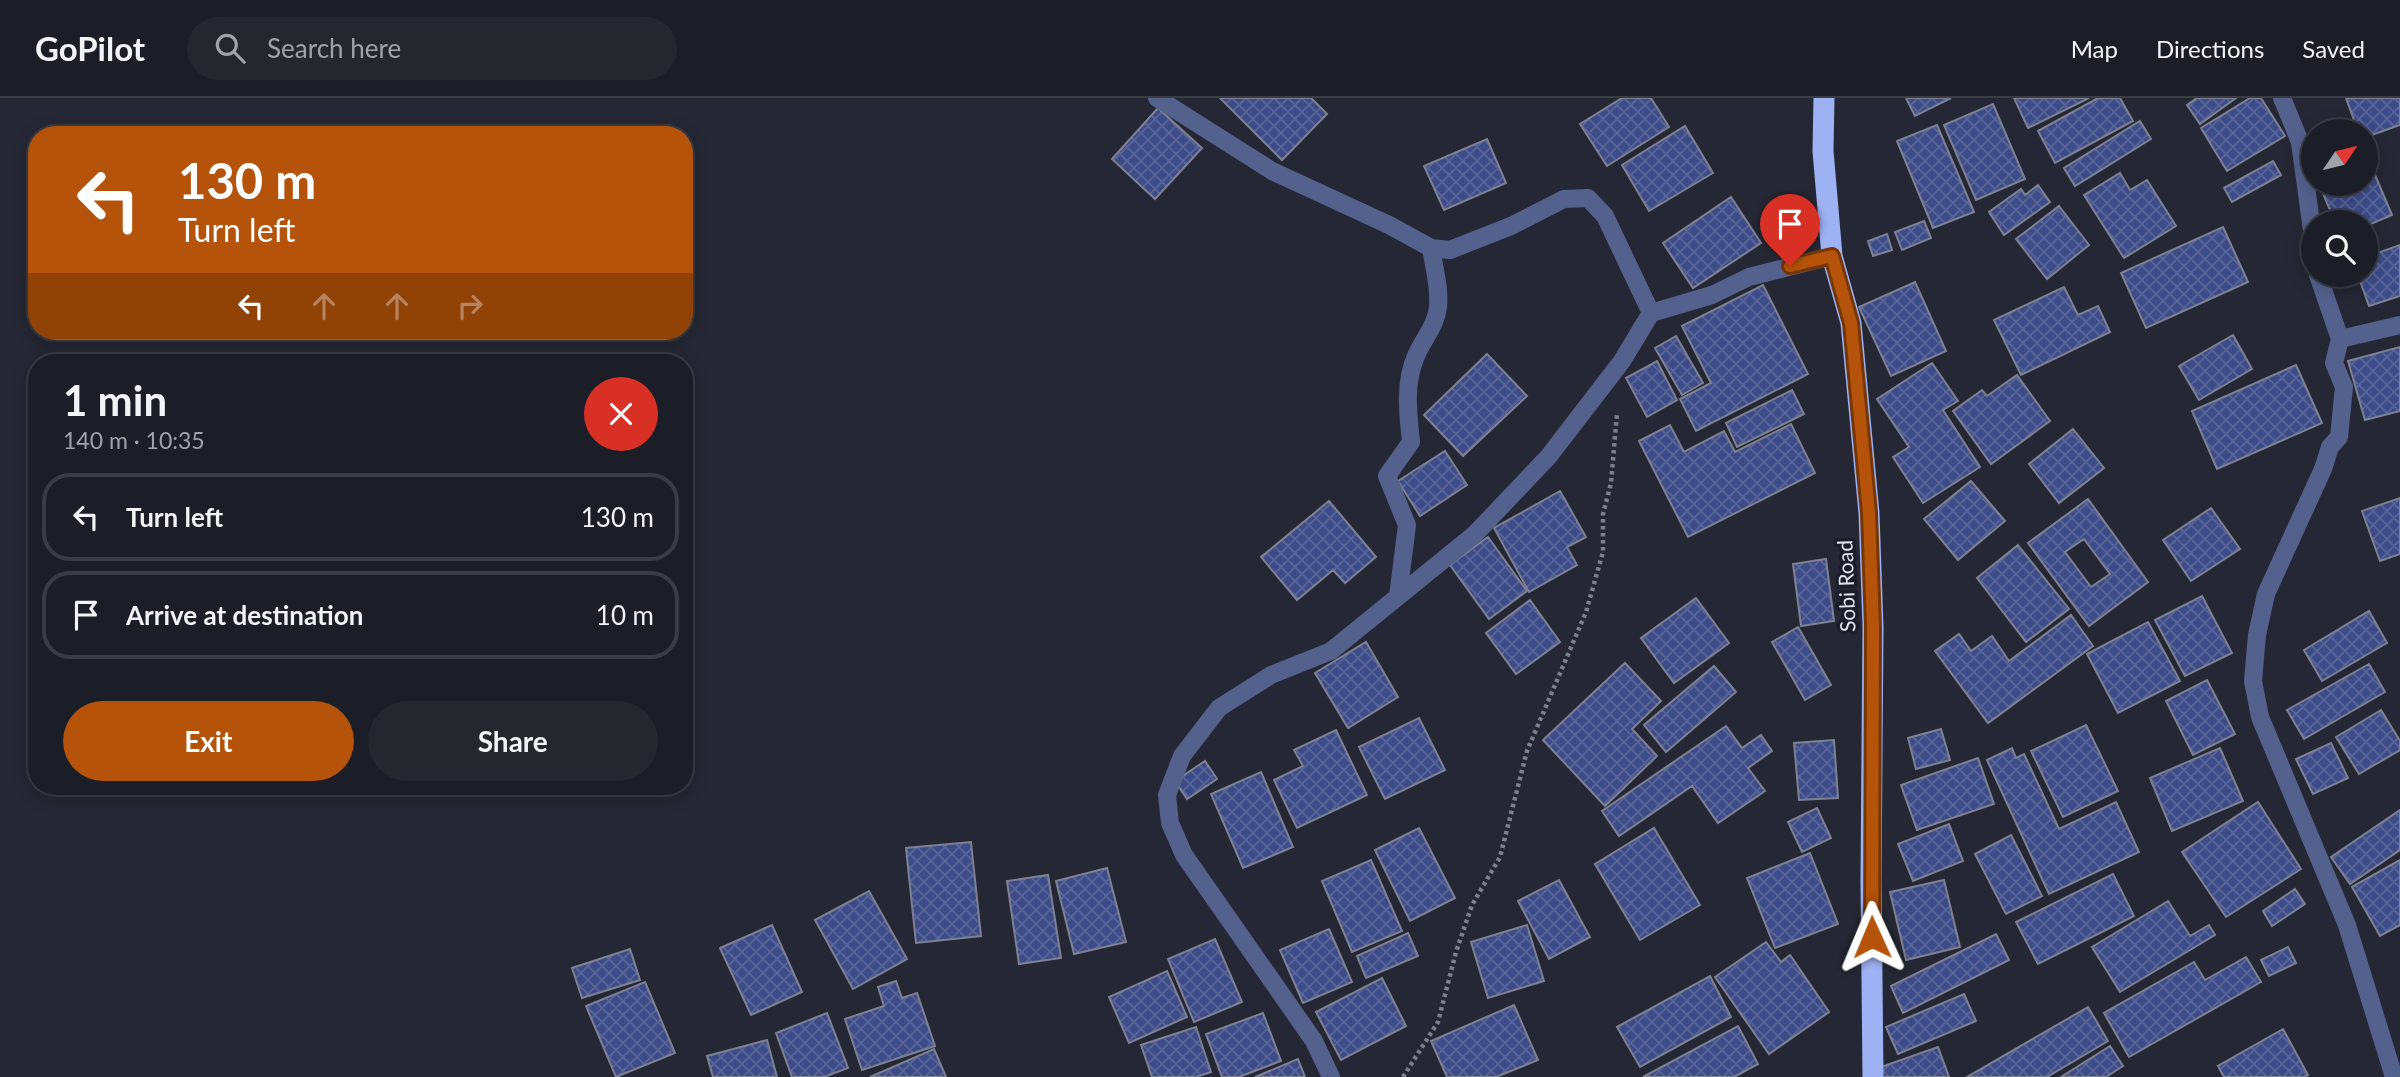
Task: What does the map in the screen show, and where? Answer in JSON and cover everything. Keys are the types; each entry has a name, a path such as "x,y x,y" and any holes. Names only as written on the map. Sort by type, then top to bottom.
{"highway":[{"name":"Sobi Road","path":"1824,98 1823,151 1832,256 1851,323 1869,513 1873,627 1873,1077"}],"street":[{"path":"1157,98 1272,171 1431,248 1450,250 1511,226 1564,199 1588,198 1605,216 1651,313"},
{"path":"2282,98 2300,142 2309,210"},
{"path":"1398,596 1407,525 1387,476 1411,442 1408,415 1409,377 1438,308 1431,248"},
{"path":"1331,1077 1314,1041 1184,855 1170,823 1167,795 1182,756 1219,708 1272,675 1331,651 1475,534 1540,466 1622,361 1651,313 1703,299 1749,277 1832,256"},
{"path":"2322,287 2340,339 2334,363 2344,387 2339,437 2330,447 2323,469 2266,594 2257,635 2253,681 2260,717 2347,925 2394,1077"},
{"path":"2340,339 2400,325"}],"path":[{"path":"1403,1077 1438,1022 1456,952 1472,905 1500,856 1527,751 1586,612 1602,552 1603,514 1611,483 1622,361"}],"building":[{"path":"1220,98 1311,98 1327,114 1282,160"},
{"path":"1622,98 1651,98 1669,127 1607,166 1580,124"},
{"path":"1906,98 1951,98 1915,116"},
{"path":"2014,98 2089,98 2028,128"},
{"path":"2098,98 2120,98 2133,121 2055,163 2038,131"},
{"path":"2197,98 2236,98 2200,124 2187,105"},
{"path":"2250,98 2261,98 2285,136 2227,171 2201,128"},
{"path":"2346,98 2400,98 2400,125 2378,133 2378,119 2354,119"},
{"path":"1993,104 2025,179 1976,200 1944,125"},
{"path":"1158,108 1202,148 1155,199 1112,159"},
{"path":"2140,121 2151,139 2075,186 2064,168"},
{"path":"1937,125 1974,212 1933,228 1897,141"},
{"path":"1685,126 1713,173 1649,211 1622,165"},
{"path":"1487,139 1506,183 1444,210 1424,166"},
{"path":"2273,161 2281,175 2232,202 2224,188"},
{"path":"2120,173 2130,190 2147,180 2176,226 2124,258 2084,195"},
{"path":"2378,182 2392,215 2378,221 2378,210 2330,210 2324,196 2378,196"},
{"path":"2038,185 2050,202 2004,235 1989,212 2021,189 2025,195"},
{"path":"1731,197 1761,243 1693,288 1663,243"},
{"path":"2059,206 2089,245 2047,279 2016,239"},
{"path":"1924,221 1931,238 1902,250 1895,232"},
{"path":"2223,227 2248,282 2146,328 2121,273"},
{"path":"1887,234 1892,250 1873,256 1868,241"},
{"path":"2400,245 2400,296 2369,306 2362,287 2378,287 2378,253"},
{"path":"1915,282 1946,351 1891,376 1859,307"},
{"path":"1763,285 1808,374 1696,431 1680,399 1711,383 1682,326"},
{"path":"2064,287 2078,315 2098,306 2110,332 2021,375 1994,320"},
{"path":"2233,335 2252,369 2199,400 2179,366"},
{"path":"1676,336 1703,383 1682,395 1655,348"},
{"path":"2400,347 2400,411 2365,420 2348,361"},
{"path":"1487,354 1527,396 1463,456 1424,415"},
{"path":"1657,361 1677,400 1647,417 1626,378"},
{"path":"1932,363 1958,401 1943,410 1980,467 1923,503 1893,457 1909,447 1877,399"},
{"path":"2296,365 2322,423 2217,469 2192,411"},
{"path":"2017,375 2050,421 1991,464 1953,411 1982,390 1987,396"},
{"path":"1792,390 1804,414 1737,447 1726,423"},
{"path":"1791,424 1815,473 1688,537 1639,441 1670,425 1684,452 1724,431 1735,452"},
{"path":"2073,429 2104,468 2059,503 2029,464"},
{"path":"1445,451 1467,485 1420,516 1398,481"},
{"path":"1971,481 2005,521 1958,560 1924,519"},
{"path":"1560,491 1586,537 1567,547 1577,565 1529,592 1494,528"},
{"path":"2400,498 2400,554 2380,561 2362,511"},
{"path":"2088,499 2148,582 2089,626 2028,543","holes":["2084,539 2110,574 2091,587 2065,552"]},
{"path":"1329,501 1376,557 1345,583 1333,570 1297,600 1261,557"},
{"path":"2211,508 2240,549 2191,581 2163,540"},
{"path":"1488,537 1527,591 1489,619 1450,565"},
{"path":"2018,545 2069,609 2026,642 1977,578"},
{"path":"1826,559 1834,621 1801,626 1793,564"},
{"path":"2202,596 2232,653 2185,676 2155,620"},
{"path":"1696,598 1729,643 1674,683 1641,638"},
{"path":"1530,600 1560,642 1516,674 1486,633"},
{"path":"2369,611 2387,643 2322,681 2304,650"},
{"path":"2071,615 2093,646 1988,723 1935,651 1959,634 1971,651 1992,636 2009,661"},
{"path":"2148,622 2180,681 2118,713 2087,654"},
{"path":"1798,627 1831,685 1805,700 1772,642"},
{"path":"1366,642 1398,697 1348,728 1315,673"},
{"path":"1625,663 1661,701 1632,729 1657,756 1605,806 1543,740"},
{"path":"2369,664 2385,692 2304,739 2287,710"},
{"path":"1714,666 1736,692 1666,752 1644,725"},
{"path":"2207,680 2235,734 2193,755 2166,701"},
{"path":"2381,710 2400,741 2400,750 2359,774 2336,737"},
{"path":"1419,718 1445,770 1385,799 1359,747"},
{"path":"2086,725 2118,791 2063,817 2031,751"},
{"path":"1726,726 1742,748 1761,735 1772,751 1748,768 1765,791 1718,823 1692,786 1619,836 1602,811"},
{"path":"1941,729 1950,760 1916,769 1908,738"},
{"path":"1336,730 1367,795 1297,828 1274,780 1303,766 1294,750"},
{"path":"1834,740 1838,798 1799,800 1794,743"},
{"path":"2331,743 2348,778 2313,794 2296,759"},
{"path":"2012,748 2016,758 2024,754 2059,829 2116,802 2139,852 2049,894 1987,760"},
{"path":"2220,748 2243,801 2172,831 2150,778"},
{"path":"1978,758 1994,804 1917,830 1901,785"},
{"path":"1205,761 1217,779 1187,799 1175,781"},
{"path":"1261,772 1293,847 1243,868 1211,794"},
{"path":"2258,802 2301,869 2226,917 2182,852"},
{"path":"1817,808 1831,838 1802,852 1788,822"},
{"path":"2400,810 2400,850 2350,884 2331,857"},
{"path":"1949,824 1963,861 1913,881 1898,844"},
{"path":"1419,828 1455,898 1410,921 1375,850"},
{"path":"1654,828 1700,905 1640,940 1595,864"},
{"path":"2011,835 2042,896 2006,914 1975,854"},
{"path":"971,842 981,936 916,943 906,848"},
{"path":"1810,853 1838,924 1775,948 1747,878"},
{"path":"1371,860 1402,931 1352,952 1322,881"},
{"path":"2400,860 2400,925 2380,936 2352,887"},
{"path":"1107,868 1126,942 1074,954 1056,881"},
{"path":"2113,874 2134,916 2038,964 2016,922"},
{"path":"1048,875 1061,958 1019,964 1007,881"},
{"path":"1559,880 1590,937 1549,959 1518,901"},
{"path":"1944,880 1960,947 1906,960 1890,892"},
{"path":"2295,889 2305,904 2272,926 2263,911"},
{"path":"869,891 907,959 853,989 815,920"},
{"path":"2168,901 2190,936 2209,925 2215,935 2120,992 2092,947"},
{"path":"772,925 802,992 751,1015 720,948"},
{"path":"1527,925 1544,981 1488,998 1471,942"},
{"path":"1329,929 1352,982 1303,1003 1280,950"},
{"path":"1408,933 1418,956 1366,978 1357,956"},
{"path":"1996,934 2009,960 1903,1013 1891,986"},
{"path":"1215,939 1242,1002 1194,1022 1168,959"},
{"path":"1766,942 1781,962 1790,955 1829,1012 1769,1054 1715,977"},
{"path":"2288,947 2296,963 2269,976 2261,960"},
{"path":"630,949 640,980 582,998 572,968"},
{"path":"2246,957 2261,982 2129,1057 2104,1013 2194,962 2205,980"},
{"path":"1167,971 1187,1017 1129,1043 1109,997"},
{"path":"1710,976 1731,1017 1640,1067 1617,1027"},
{"path":"1382,978 1406,1026 1341,1060 1316,1012"},
{"path":"896,981 902,998 917,993 935,1046 862,1070 845,1019 884,1006 878,987"},
{"path":"645,982 675,1053 616,1077 586,1006"},
{"path":"1964,994 1976,1021 1898,1054 1886,1027"},
{"path":"1514,1005 1538,1060 1496,1077 1447,1077 1431,1041"},
{"path":"2088,1007 2108,1041 2047,1077 1967,1077"},
{"path":"827,1013 848,1068 824,1077 792,1077 776,1033"},
{"path":"1263,1013 1281,1061 1239,1077 1222,1077 1206,1034"},
{"path":"1738,1026 1758,1064 1734,1077 1643,1077"},
{"path":"1196,1027 1211,1072 1196,1077 1152,1077 1141,1045"},
{"path":"2283,1029 2308,1075 2224,1077 2218,1066"},
{"path":"767,1040 777,1077 713,1077 707,1056"},
{"path":"2110,1046 2123,1066 2106,1077 2061,1077"},
{"path":"1938,1047 1949,1077 1881,1077 1878,1068"},
{"path":"934,1049 946,1077 870,1077"},
{"path":"1298,1059 1305,1077 1255,1077"}],"route":[{"path":"1790,266 1832,256 1851,323 1869,513 1873,674 1872,937"}]}
